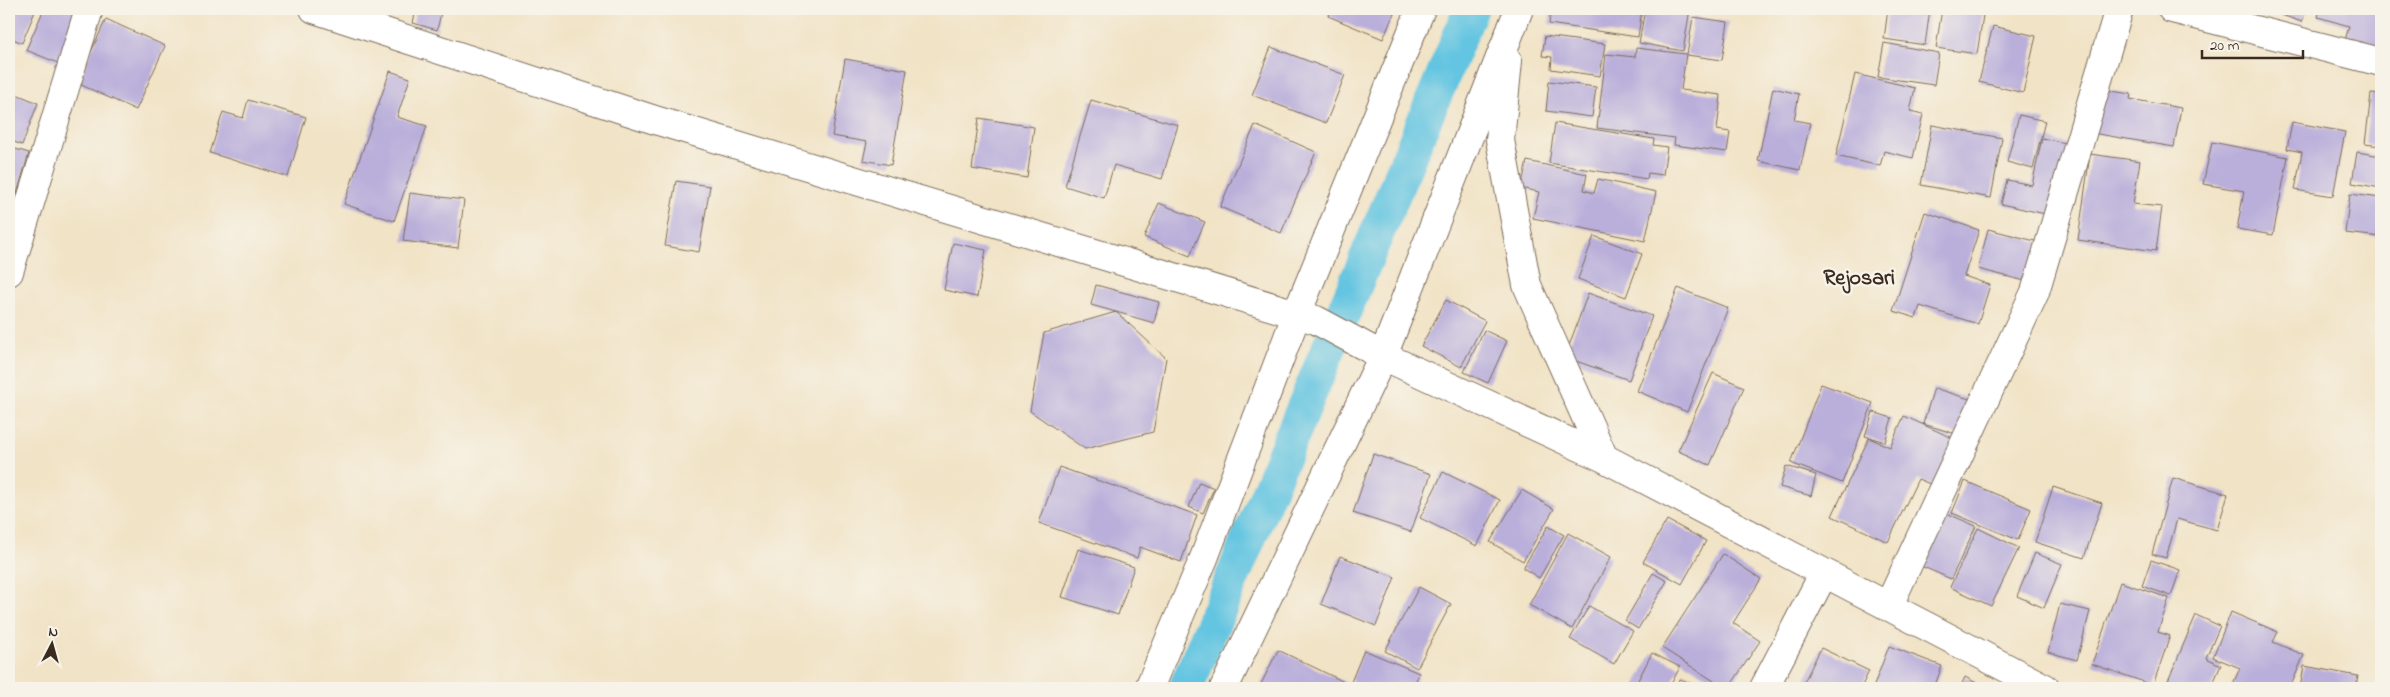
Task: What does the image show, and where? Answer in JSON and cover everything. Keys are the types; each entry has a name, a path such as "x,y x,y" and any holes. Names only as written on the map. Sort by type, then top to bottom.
{"street":[{"path":"9,272 89,9"},
{"path":"314,9 655,120 1306,318 1604,458 2045,688"},
{"path":"1149,688 1306,318 1421,9"},
{"path":"1888,607 2034,292 2119,9"},
{"path":"2172,9 2381,62"},
{"path":"1224,688 1374,351 1515,18"},
{"path":"1515,18 1500,140 1527,284 1604,458"},
{"path":"1764,688 1824,573"}],"building":[{"path":"9,9 36,9 22,43 9,37"},
{"path":"44,9 81,9 58,63 26,50"},
{"path":"416,9 442,9 437,30 413,23"},
{"path":"1331,9 1396,9 1383,39 1328,16"},
{"path":"1551,9 1642,9 1638,37 1549,24"},
{"path":"1645,9 1690,9 1683,51 1639,43"},
{"path":"1888,9 1930,9 1925,45 1884,39"},
{"path":"1942,9 1984,9 1977,54 1936,48"},
{"path":"2264,9 2307,9 2302,22"},
{"path":"2320,9 2381,9 2381,51 2345,40 2349,26 2318,17"},
{"path":"1693,17 1728,22 1722,60 1687,55"},
{"path":"106,19 165,46 136,110 77,83"},
{"path":"1993,26 2036,36 2023,93 1979,82"},
{"path":"1545,36 1605,44 1600,76 1551,69 1552,57 1542,56"},
{"path":"1884,43 1939,53 1934,85 1878,77"},
{"path":"1271,47 1345,75 1326,123 1252,95"},
{"path":"1636,48 1686,54 1681,90 1721,95 1717,130 1730,132 1727,152 1674,145 1675,138 1597,128 1606,54 1635,57"},
{"path":"845,59 907,70 891,165 863,160 867,142 832,136"},
{"path":"390,71 410,78 397,117 427,126 394,221 344,204"},
{"path":"1855,74 1915,88 1910,111 1923,114 1913,158 1884,151 1880,166 1836,156"},
{"path":"1549,81 1596,87 1592,117 1546,111"},
{"path":"1773,88 1799,94 1794,120 1810,123 1800,170 1758,161"},
{"path":"2099,89 2131,94 2130,99 2181,108 2174,147 2092,133"},
{"path":"9,91 38,103 22,145 9,140"},
{"path":"2371,94 2381,95 2381,146 2365,144"},
{"path":"248,100 306,117 288,177 210,153 223,112 243,118"},
{"path":"1091,100 1178,125 1162,179 1114,165 1104,198 1065,186"},
{"path":"2019,115 2045,121 2033,169 2007,162"},
{"path":"979,118 1034,127 1027,178 972,169"},
{"path":"2292,122 2345,132 2333,196 2295,190 2302,152 2287,149"},
{"path":"1555,123 1654,139 1653,145 1667,147 1663,175 1648,173 1647,179 1549,163"},
{"path":"1255,125 1316,152 1281,233 1220,207"},
{"path":"1932,125 2002,138 1991,198 1921,185"},
{"path":"2042,138 2070,144 2054,216 2001,204 2007,180 2032,185"},
{"path":"2212,142 2288,157 2273,235 2237,229 2244,191 2203,184"},
{"path":"9,147 29,153 15,200 9,198"},
{"path":"2357,152 2381,156 2381,188 2352,183"},
{"path":"2090,154 2140,161 2133,204 2162,207 2156,251 2078,240"},
{"path":"1527,161 1587,174 1584,190 1594,193 1598,179 1656,192 1645,241 1533,218 1539,192 1521,188"},
{"path":"676,181 710,186 699,252 665,246"},
{"path":"410,193 464,200 458,248 403,241"},
{"path":"2350,194 2381,198 2381,237 2345,233"},
{"path":"1159,203 1205,222 1190,256 1144,237"},
{"path":"1925,212 1979,230 1964,276 1990,285 1978,324 1920,306 1916,318 1893,311"},
{"path":"1988,229 2039,242 2029,282 1978,269"},
{"path":"1594,236 1642,254 1626,297 1578,279"},
{"path":"953,243 986,250 977,297 944,290"},
{"path":"1096,285 1159,302 1154,323 1091,305"},
{"path":"1678,288 1728,308 1687,412 1637,391"},
{"path":"1588,293 1652,316 1629,380 1565,357"},
{"path":"1446,300 1485,321 1461,367 1421,346"},
{"path":"1116,312 1166,358 1153,432 1085,449 1030,411 1044,333"},
{"path":"1484,330 1507,341 1488,383 1464,372"},
{"path":"1713,373 1744,387 1710,465 1678,451"},
{"path":"1821,384 1873,403 1842,483 1791,463"},
{"path":"1934,388 1976,401 1966,437 1923,424"},
{"path":"1873,412 1892,418 1885,442 1865,436"},
{"path":"1904,416 1959,441 1937,487 1918,479 1888,542 1832,516 1869,438 1890,447"},
{"path":"1373,454 1431,474 1411,532 1353,513"},
{"path":"1786,466 1816,475 1811,496 1780,487"},
{"path":"1059,467 1197,515 1181,562 1140,547 1137,558 1039,523"},
{"path":"1443,472 1500,500 1477,546 1420,518"},
{"path":"2173,478 2228,494 2217,530 2177,519 2166,558 2152,554"},
{"path":"1965,481 2031,509 2018,540 1952,513"},
{"path":"1199,482 1214,488 1203,513 1189,507"},
{"path":"2053,487 2102,503 2084,558 2035,542"},
{"path":"1522,490 1554,509 1523,561 1490,542"},
{"path":"1946,513 1976,526 1951,579 1921,566"},
{"path":"1667,520 1706,541 1682,584 1643,562"},
{"path":"1548,526 1564,535 1539,578 1523,568"},
{"path":"1978,528 2019,548 1991,606 1950,587"},
{"path":"1568,533 1611,557 1572,629 1529,605"},
{"path":"1078,549 1134,567 1118,615 1062,597"},
{"path":"2035,553 2062,564 2044,608 2017,596"},
{"path":"1723,554 1761,579 1733,623 1760,641 1729,688 1725,688 1662,648"},
{"path":"1340,556 1395,577 1376,626 1321,604"},
{"path":"2151,560 2180,570 2171,596 2142,586"},
{"path":"1653,573 1667,581 1638,629 1625,621"},
{"path":"2120,582 2169,598 2158,632 2170,636 2153,685 2092,664"},
{"path":"1419,587 1451,604 1417,668 1385,651"},
{"path":"2060,604 2090,611 2077,660 2048,652"},
{"path":"1589,606 1633,631 1614,664 1570,639"},
{"path":"2231,612 2278,632 2273,642 2304,655 2290,688 2237,688 2232,686 2240,668 2213,657"},
{"path":"2196,615 2220,626 2206,658 2221,665 2211,688 2165,688"},
{"path":"1889,646 1942,666 1934,688 1873,688"},
{"path":"1821,648 1869,671 1861,688 1801,688"},
{"path":"1278,650 1357,688 1259,688"},
{"path":"1364,650 1419,673 1413,688 1367,688 1351,682"},
{"path":"1652,653 1680,667 1669,688 1634,688"},
{"path":"2304,666 2358,676 2356,688 2300,688"},
{"path":"1965,677 1986,688 1960,688"},
{"path":"1680,679 1704,688 1676,688"}],"waterway":[{"path":"1186,688 1471,9"}],"district":[{"name":"Rejosari","path":"1859,276"}]}
